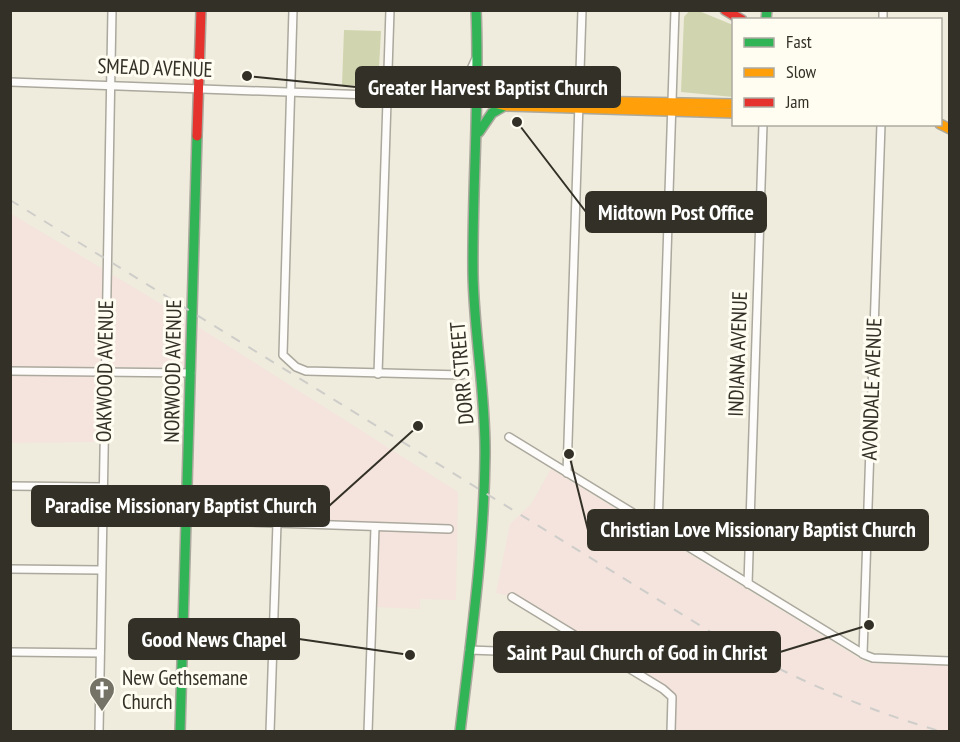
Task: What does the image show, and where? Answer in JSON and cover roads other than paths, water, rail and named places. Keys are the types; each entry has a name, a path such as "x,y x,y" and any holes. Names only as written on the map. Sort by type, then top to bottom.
{"street":[{"name":"OAKWOOD AVENUE","path":"99,732 112,10"},
{"name":"NORWOOD AVENUE","path":"180,732 201,10"},
{"path":"293,10 282,350 285,358 306,371 462,375"},
{"path":"378,374 390,10"},
{"name":"DORR STREET","path":"460,732 479,568 485,467 484,409 474,283 478,99 476,10"},
{"path":"567,473 582,10"},
{"path":"658,528 675,10"},
{"path":"725,10 739,18"},
{"path":"440,98 465,82 478,54"},
{"name":"SMEAD AVENUE","path":"10,82 440,98 507,97 579,104"},
{"name":"SMEAD AVENUE","path":"478,99 506,106 579,104 673,107 732,113"},
{"name":"SMEAD AVENUE","path":"673,107 732,104"},
{"path":"477,134 492,113 506,106"},
{"name":"INDIANA AVENUE","path":"748,584 763,126"},
{"name":"AVONDALE AVENUE","path":"863,654 881,126"},
{"path":"10,371 191,373"},
{"path":"509,437 863,654 873,658 950,661"},
{"path":"10,486 103,487"},
{"path":"102,517 449,529"},
{"path":"270,732 277,523"},
{"path":"368,732 375,526"},
{"path":"10,569 101,570"},
{"path":"512,597 611,655 672,697 671,732"},
{"path":"469,650 611,655"},
{"path":"10,652 100,652"}],"railway":[{"path":"10,200 714,634 769,664 854,702 943,732"}],"place":[{"name":"Greater Harvest Baptist Church","path":"247,76"},
{"name":"Midtown Post Office","path":"517,122"},
{"name":"Paradise Missionary Baptist Church","path":"418,426"},
{"name":"Christian Love Missionary Baptist Church","path":"569,454"},
{"name":"Saint Paul Church of God in Christ","path":"869,625"},
{"name":"Good News Chapel","path":"410,655"},
{"name":"New Gethsemane Church","path":"102,713"}]}
